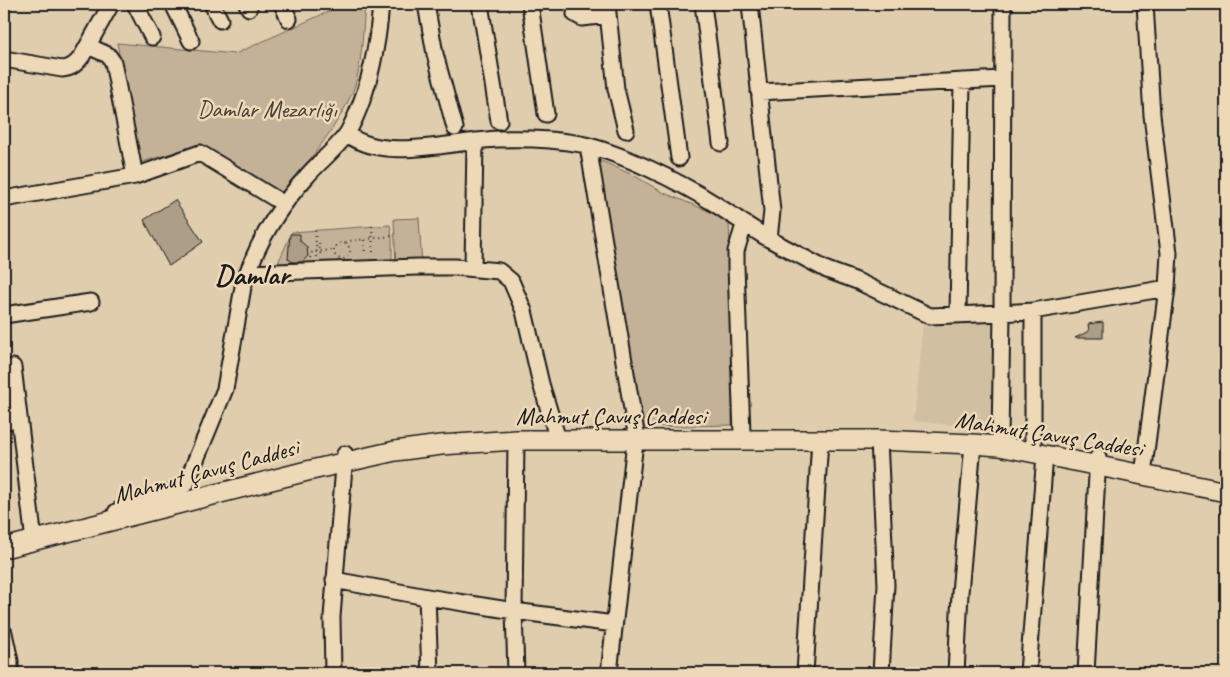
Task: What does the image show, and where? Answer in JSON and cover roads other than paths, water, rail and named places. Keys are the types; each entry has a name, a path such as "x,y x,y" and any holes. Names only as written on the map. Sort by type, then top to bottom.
{"main road":[{"path":"4,540 116,512 188,488 345,458 406,441 456,436 522,432 635,437 742,433 911,434 1000,440 1039,450"},
{"name":"Mahmut Çavuş Caddesi","path":"4,548 345,458 418,448 516,440 635,437 879,440 973,444 1039,450 1097,461 1226,492"},
{"path":"1097,461 1226,484"}],"street":[{"path":"4,58 62,69 70,68 77,64 111,4"},
{"path":"135,4 152,37"},
{"path":"173,4 191,41"},
{"path":"212,4 220,20"},
{"path":"282,4 289,19"},
{"path":"188,488 225,389 247,273 258,246 284,204 306,176 347,134 364,96 376,48 382,4"},
{"path":"426,4 435,54 455,128"},
{"path":"480,4 499,121"},
{"path":"530,4 546,114"},
{"path":"658,4 679,158"},
{"path":"703,4 720,143"},
{"path":"750,4 772,211 769,239"},
{"path":"1000,440 1003,4"},
{"path":"1144,468 1167,288 1169,253 1152,115 1145,4"},
{"path":"575,14 582,18 608,9 616,89 626,130"},
{"path":"88,46 108,56 113,62 135,176"},
{"path":"759,92 1002,79"},
{"path":"958,315 962,81"},
{"path":"347,134 357,141 377,148 403,149 475,140 539,138 588,146 666,177 715,204 769,239 827,270 857,281 930,316 1033,311 1167,288"},
{"path":"473,268 475,140"},
{"path":"588,146 635,437 609,673"},
{"path":"4,199 135,176 200,153 284,204"},
{"path":"742,433 736,250 744,224"},
{"path":"247,273 320,265 499,270 511,281 524,311 556,433"},
{"path":"4,316 91,302"},
{"path":"1028,673 1039,450 1033,311"},
{"path":"13,366 33,533"},
{"path":"4,421 19,419"},
{"path":"516,440 514,611 516,673"},
{"path":"806,673 820,440"},
{"path":"879,440 886,585 881,673"},
{"path":"956,673 960,593 973,444"},
{"path":"333,673 332,617 334,580 345,458"},
{"path":"1086,673 1097,461"},
{"path":"334,580 514,611 614,624"},
{"path":"427,597 430,673"},
{"path":"4,633 10,662 10,673"}],"district":[{"name":"Damlar","path":"252,274"}],"park label":[{"name":"Damlar Mezarlığı","path":"267,109"}]}
